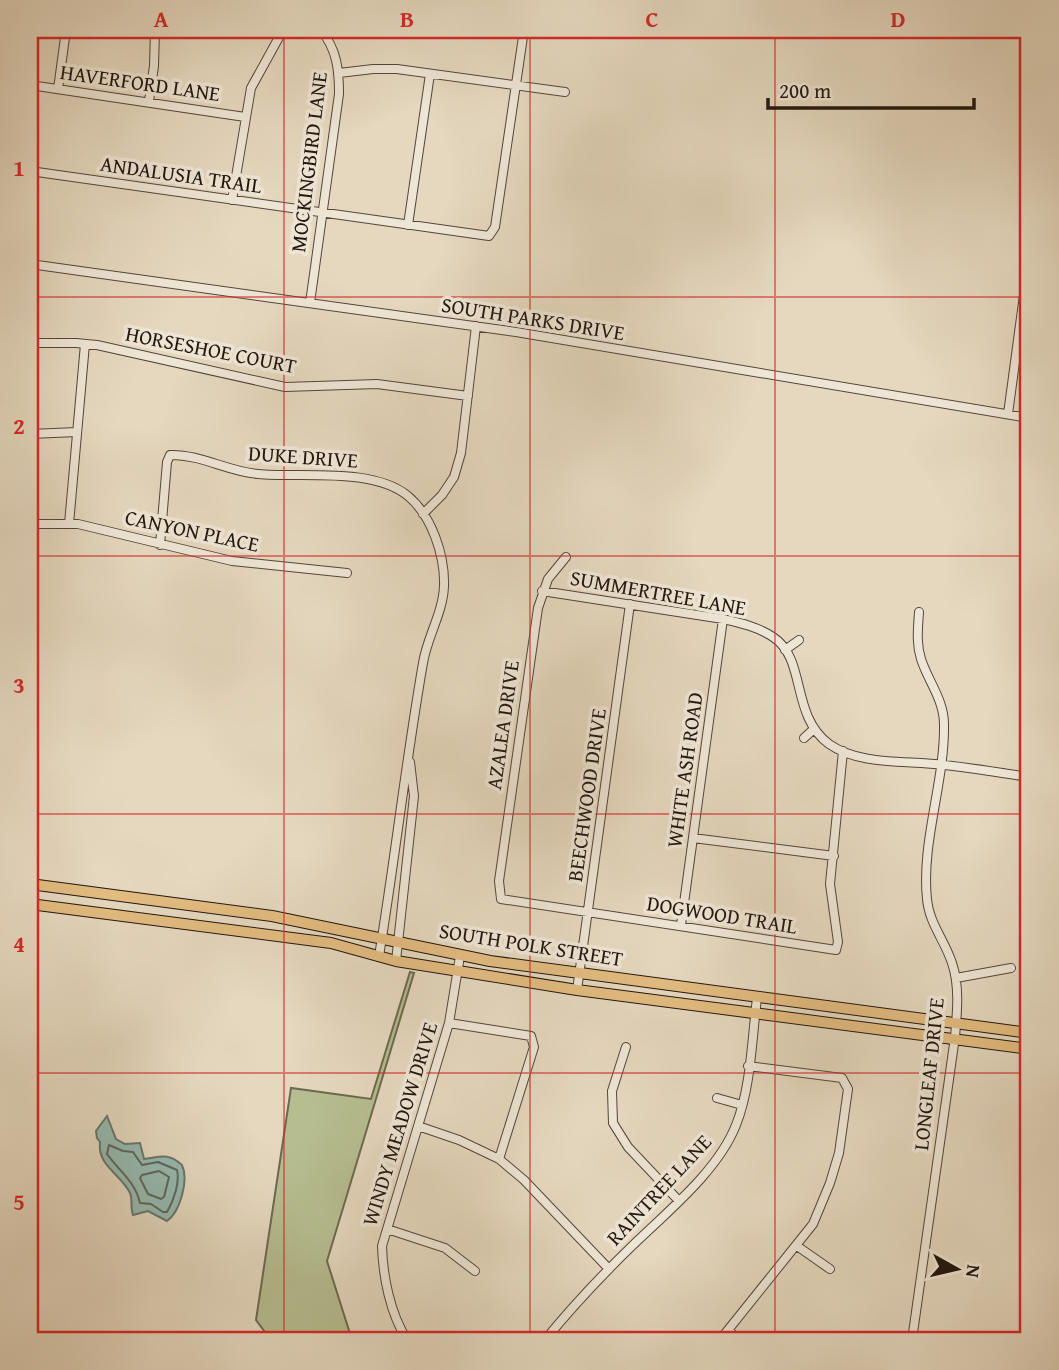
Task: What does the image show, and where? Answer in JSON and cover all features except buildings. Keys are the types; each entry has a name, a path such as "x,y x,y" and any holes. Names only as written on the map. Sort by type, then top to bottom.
{"main road":[{"name":"SOUTH POLK STREET","path":"30,884 272,916 460,956 1029,1033"},
{"name":"SOUTH POLK STREET","path":"30,904 331,943 396,961 577,990 955,1037 1029,1049"}],"street":[{"path":"58,89 66,30"},
{"path":"149,102 155,30"},
{"path":"232,200 251,89 283,30"},
{"name":"MOCKINGBIRD LANE","path":"310,303 335,128 339,73 339,65 330,42 321,30"},
{"path":"516,86 524,30"},
{"path":"339,73 397,69 565,92"},
{"path":"408,225 430,75"},
{"name":"HAVERFORD LANE","path":"30,85 245,117"},
{"name":"ANDALUSIA TRAIL","path":"30,171 485,236 493,233 516,86"},
{"path":"1008,414 1029,258"},
{"name":"SOUTH PARKS DRIVE","path":"30,264 476,326 1029,418"},
{"path":"379,956 423,659 442,602 444,587 438,545 423,514 442,495 454,477 461,453 476,326"},
{"name":"HORSESHOE COURT","path":"30,343 85,344 162,358 285,387 377,384 468,396"},
{"path":"69,524 85,344"},
{"path":"30,434 77,432"},
{"name":"DUKE DRIVE","path":"160,545 167,462 170,455 254,474 379,480 407,495 423,514"},
{"name":"CANYON PLACE","path":"30,524 78,524 232,561 347,573"},
{"name":"AZALEA DRIVE","path":"508,901 501,899 499,881 531,649 542,591 566,557"},
{"name":"SUMMERTREE LANE","path":"542,591 750,625 775,638 785,650 798,678 801,701 808,721 829,744 843,751 891,761 942,764 1029,777"},
{"name":"BEECHWOOD DRIVE","path":"577,990 631,604"},
{"name":"LONGLEAF DRIVE","path":"912,1340 956,1024 956,978 931,919 925,875 942,764 943,714 921,660 917,639 919,612"},
{"name":"WHITE ASH ROAD","path":"681,926 723,619"},
{"path":"785,650 799,640"},
{"path":"804,738 814,729"},
{"path":"693,838 834,856 843,751"},
{"path":"396,961 414,796 409,754"},
{"path":"1024,873 1029,829"},
{"name":"DOGWOOD TRAIL","path":"508,901 836,950 838,942 830,884 834,856"},
{"path":"389,890 404,892"},
{"name":"WINDY MEADOW DRIVE","path":"407,1340 393,1307 383,1268 382,1246 449,1023 460,956"},
{"path":"956,978 1011,968"},
{"name":"RAINTREE LANE","path":"545,1340 609,1269 679,1201 712,1164 731,1136 742,1105 757,998"},
{"path":"449,1023 531,1036 533,1040 534,1047 499,1159"},
{"path":"626,1047 612,1091 613,1123 628,1147 679,1201"},
{"path":"720,1340 813,1224 839,1153 848,1089 842,1078 748,1066"},
{"path":"717,1098 742,1105"},
{"path":"418,1126 459,1140 499,1159 524,1180 609,1269"},
{"path":"387,1228 445,1248 475,1271"},
{"path":"797,1246 830,1269"},
{"path":"728,1330 739,1340"}],"green space":[{"path":"410,972 414,973 327,1261 352,1340 271,1340 256,1320 291,1088 371,1099"}],"water":[{"path":"107,1116 116,1139 125,1144 140,1143 144,1159 168,1157 182,1165 182,1195 176,1211 167,1221 148,1211 133,1215 130,1193 106,1164 100,1150 96,1131"}]}
